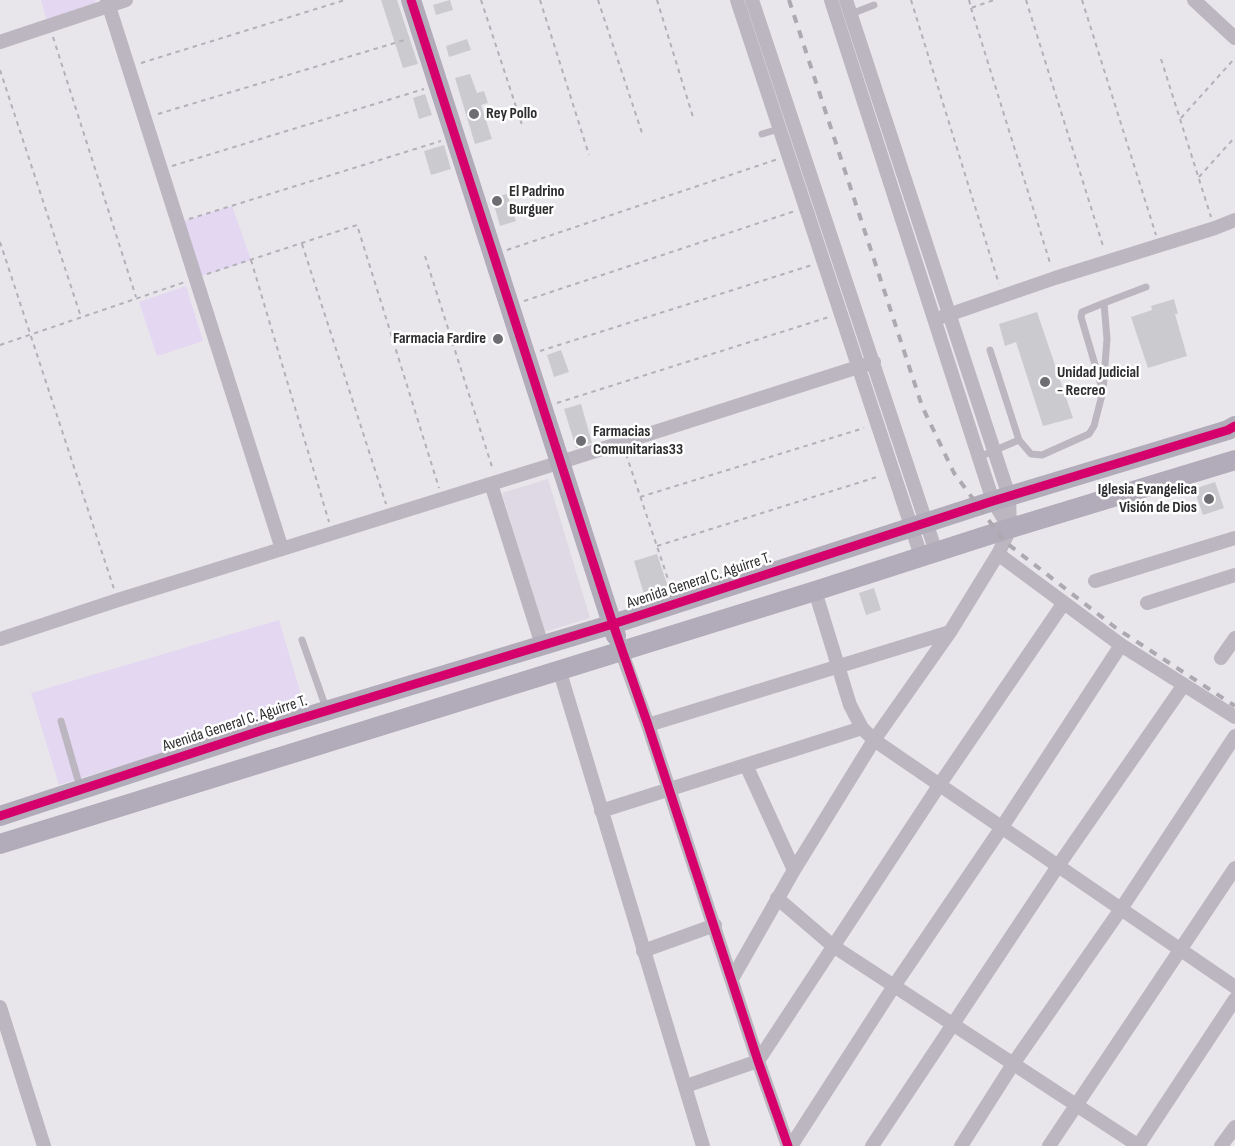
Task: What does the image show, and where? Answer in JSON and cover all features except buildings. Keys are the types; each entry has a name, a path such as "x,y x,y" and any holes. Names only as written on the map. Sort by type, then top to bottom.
{"street":[{"path":"0,42 50,26 108,3 126,0"},
{"path":"411,0 621,650 648,725 758,1061 790,1146"},
{"path":"737,0 893,472 919,526"},
{"path":"752,0 874,362 919,526 929,554"},
{"path":"732,979 777,898 874,740 950,632 998,554 1010,529 1001,499 994,450 899,159 845,11 831,0"},
{"path":"1194,0 1235,38"},
{"path":"108,3 282,549"},
{"path":"845,11 884,164 979,457 1001,499"},
{"path":"884,164 899,159"},
{"path":"934,320 1235,220"},
{"path":"0,639 874,362"},
{"name":"Avenida General C. Aguirre T.","path":"0,816 263,730 613,624 1001,499 1233,431"},
{"path":"0,844 1235,460"},
{"path":"494,483 542,645"},
{"path":"1095,581 1235,538"},
{"path":"998,554 1121,645 1235,717"},
{"path":"1147,603 1235,575"},
{"path":"815,591 850,705 862,728 874,740 1235,987"},
{"path":"686,1086 758,1061 940,784 1063,604"},
{"path":"648,725 950,632"},
{"path":"1221,658 1235,638"},
{"path":"790,1146 1121,645"},
{"path":"559,669 703,1146"},
{"path":"872,1146 1058,866 1183,686"},
{"path":"601,811 862,728"},
{"path":"263,730 273,759"},
{"path":"961,1146 1013,1064 1121,909 1235,736"},
{"path":"746,765 794,870"},
{"path":"1049,1146 1235,868"},
{"path":"777,898 833,946 1138,1146 1235,999"},
{"path":"643,951 715,926"},
{"path":"0,1007 44,1146"},
{"path":"1221,1146 1235,1127"}],"lane":[{"path":"845,11 874,5"},
{"path":"762,134 794,124"},
{"path":"1103,391 1081,317 1082,312 1146,287"},
{"path":"990,350 1019,440 1031,454 1042,455 1089,434 1094,426 1103,391 1107,339 1104,303"},
{"path":"979,457 1019,440"},
{"path":"302,640 327,710"},
{"path":"61,721 81,789"}],"path":[{"path":"128,67 345,0"},
{"path":"482,0 523,128"},
{"path":"540,0 589,155"},
{"path":"598,0 643,136"},
{"path":"657,0 693,117"},
{"path":"911,0 1003,296"},
{"path":"969,0 1055,278"},
{"path":"971,8 994,0"},
{"path":"1026,0 1108,262"},
{"path":"1082,0 1160,245"},
{"path":"50,26 136,298"},
{"path":"145,118 422,34"},
{"path":"1180,119 1235,58"},
{"path":"1161,59 1215,228"},
{"path":"0,70 81,317"},
{"path":"161,169 439,85"},
{"path":"178,223 455,136"},
{"path":"1199,177 1235,137"},
{"path":"493,254 789,156"},
{"path":"510,306 806,207"},
{"path":"0,345 357,225 442,499"},
{"path":"0,242 118,600"},
{"path":"302,243 389,516"},
{"path":"425,256 494,483"},
{"path":"250,260 333,533"},
{"path":"526,356 824,261"},
{"path":"543,408 841,314"},
{"path":"640,497 877,424"},
{"path":"622,443 676,604"},
{"path":"657,546 893,472"}],"shaded area":[{"path":"41,0 95,0 97,8 48,24"},
{"path":"232,206 251,260 195,278 178,223"},
{"path":"186,286 203,341 157,356 139,302"},
{"path":"548,479 590,618 544,632 502,493"},
{"path":"279,620 305,708 59,785 31,693"}],"railway":[{"path":"789,0 922,406 954,473 1004,541 1116,628 1235,706"}],"cycle path":[{"path":"411,0 613,624 788,1146"},
{"path":"0,816 263,730 613,624 993,501 1235,426"}],"place":[{"name":"Rey Pollo","path":"474,114"},
{"name":"El Padrino Burguer","path":"497,201"},
{"name":"Farmacia Fardire","path":"498,339"},
{"name":"Unidad Judicial - Recreo","path":"1045,382"},
{"name":"Farmacias Comunitarias33","path":"581,441"},
{"name":"Iglesia Evangelica Visión de Dios","path":"1209,499"}]}
